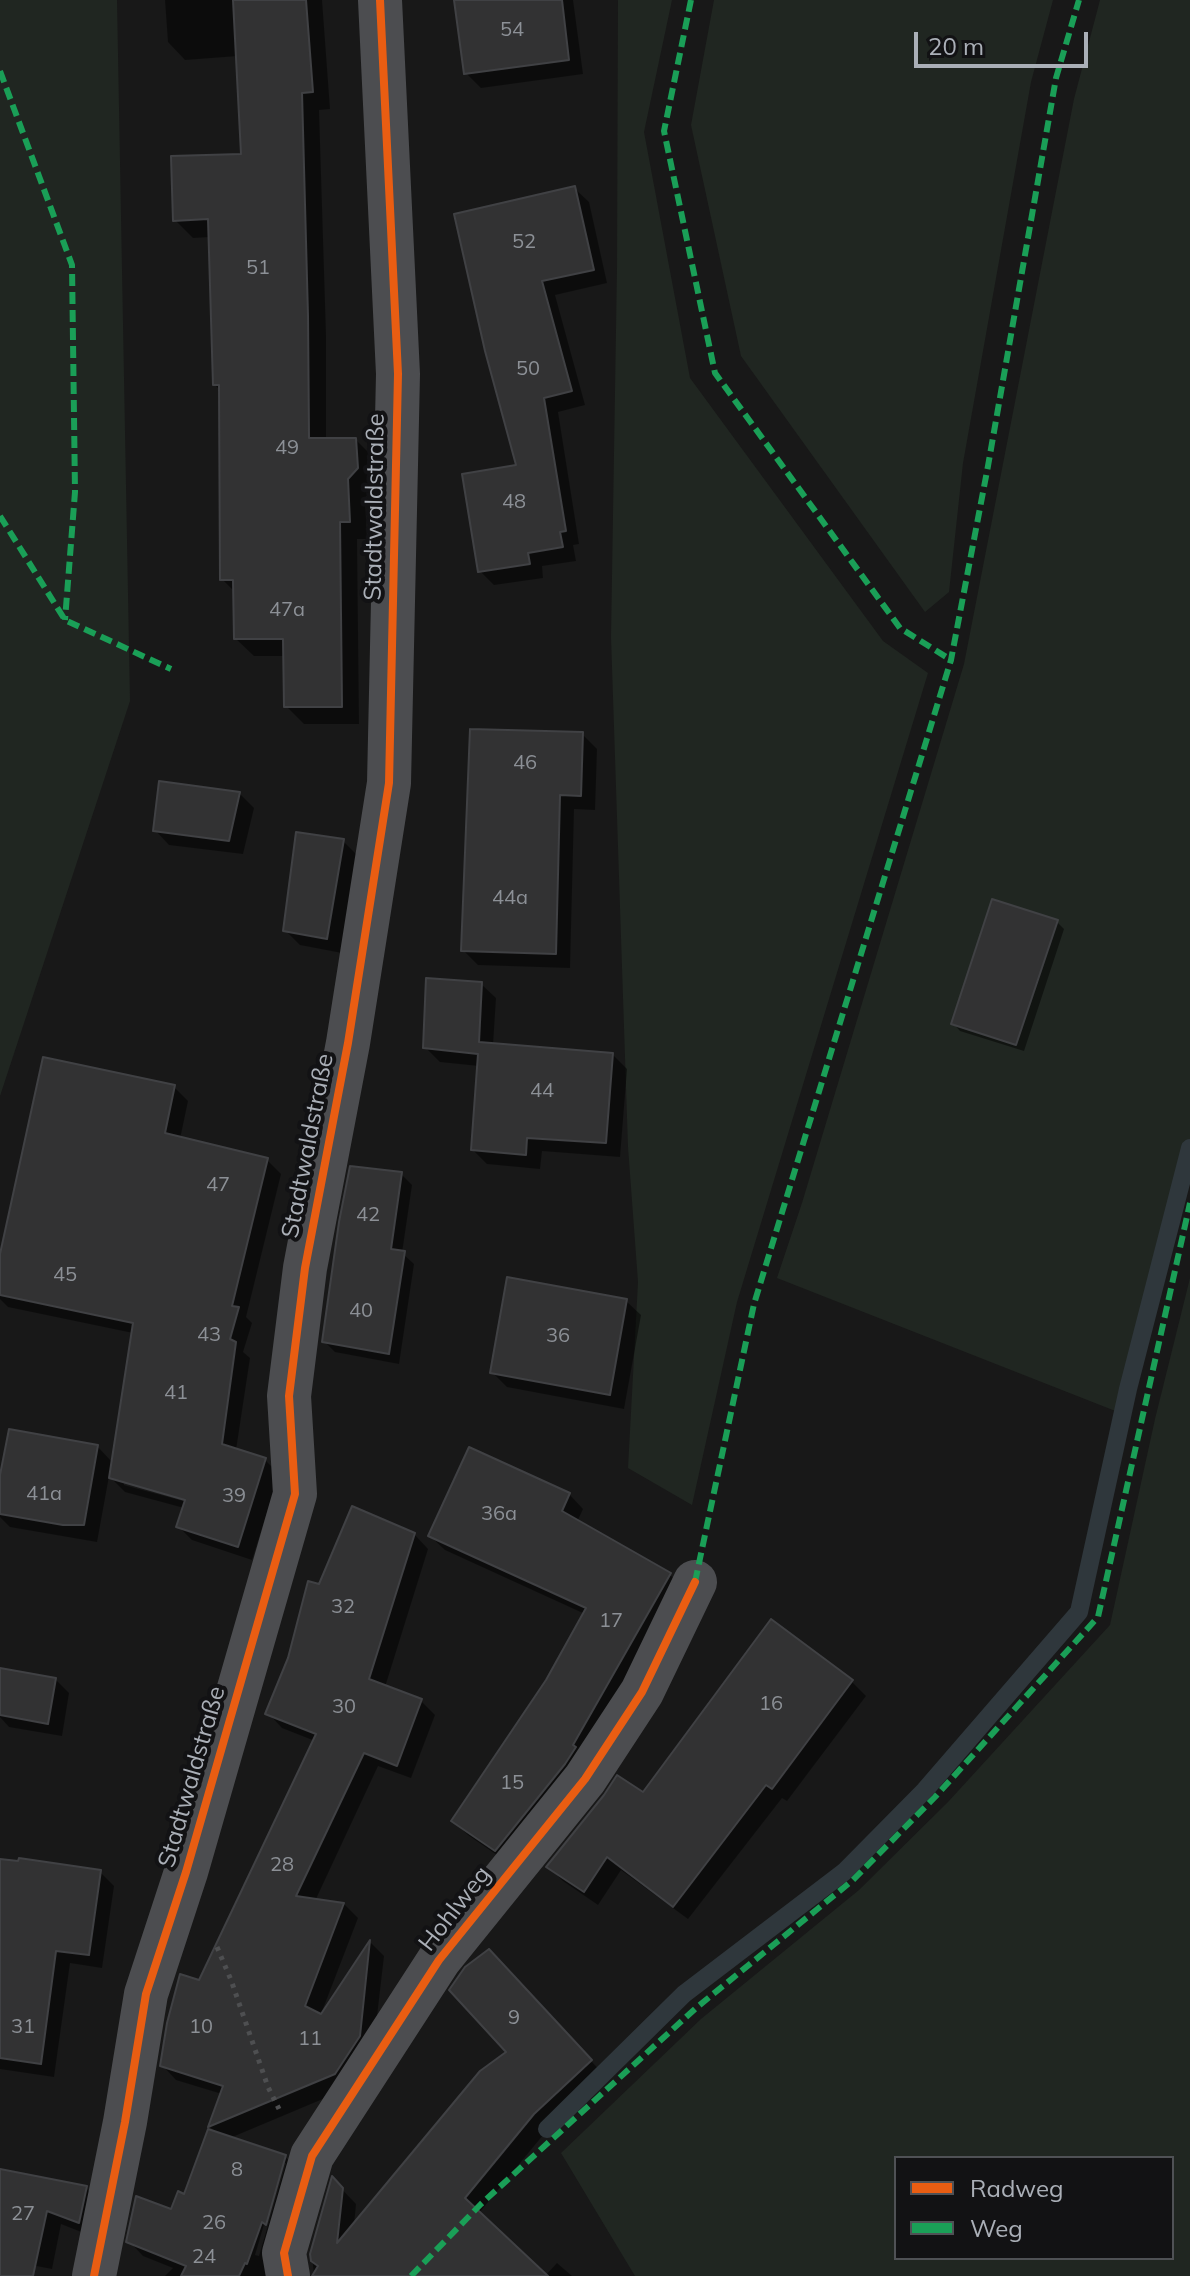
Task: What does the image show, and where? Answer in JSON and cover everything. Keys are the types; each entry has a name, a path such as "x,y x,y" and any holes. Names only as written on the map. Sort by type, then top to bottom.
{"street":[{"name":"Stadtwaldstraße","path":"94,2276 125,2122 146,1994 186,1872 295,1494 289,1396 305,1268 348,1043 389,783 398,374 380,0"},
{"name":"Hohlweg","path":"288,2276 284,2253 312,2156 439,1960 585,1779 642,1692 695,1582"}],"path":[{"path":"186,1872 231,1980 268,2087 287,2125 312,2156"}],"shaded area":[{"path":"0,0 117,0 130,701 0,1096"},
{"path":"618,0 672,0 644,132 690,378 883,641 928,673 737,1302 692,1505 628,1468 638,1282 628,1147 611,637"},
{"path":"714,0 1053,0 1031,82 963,463 949,592 925,612 741,356 691,125"},
{"path":"1100,0 1190,0 1190,1148 1157,1269 1123,1414 777,1278 964,664 1074,99"},
{"path":"1190,1278 1190,2276 635,2276 561,2153 701,2019 859,1890 948,1802 1110,1625 1155,1419"}],"building":[{"path":"233,0 306,0 313,92 302,93 309,438 356,438 358,468 348,479 350,522 340,522 342,707 284,707 283,639 234,639 233,580 220,580 219,385 213,385 208,219 173,221 171,156 241,154"},
{"path":"454,0 562,0 569,60 464,74"},
{"path":"575,186 594,270 542,281 572,391 544,398 566,531 560,532 563,547 528,553 530,564 478,572 462,474 516,465 485,351 454,214"},
{"path":"470,729 583,732 581,796 560,795 556,954 461,951"},
{"path":"159,781 240,792 229,841 153,831"},
{"path":"296,832 344,839 327,939 283,931"},
{"path":"992,899 1058,920 1016,1045 951,1024"},
{"path":"426,978 482,982 479,1042 613,1053 606,1143 527,1138 526,1155 471,1150 478,1054 423,1048"},
{"path":"43,1057 175,1085 165,1133 268,1158 232,1306 239,1307 230,1339 236,1342 222,1444 266,1458 238,1547 176,1527 185,1500 109,1478 133,1323 0,1295 0,1254"},
{"path":"350,1166 402,1172 391,1249 405,1251 389,1354 322,1342"},
{"path":"507,1277 627,1299 610,1395 490,1373"},
{"path":"9,1429 98,1445 84,1525 63,1525 0,1514 0,1475"},
{"path":"469,1447 570,1493 562,1511 671,1573 573,1745 576,1747 495,1851 451,1821 546,1680 586,1608 428,1536"},
{"path":"352,1506 415,1533 369,1679 422,1699 397,1766 364,1753 296,1896 344,1903 305,2006 321,2014 370,1940 360,2036 335,2074 208,2127 223,2086 160,2066 167,2023 180,1974 199,1980 316,1734 265,1714 288,1658 308,1581 319,1584"},
{"path":"771,1619 853,1680 772,1789 766,1785 673,1907 607,1857 584,1892 546,1867 617,1775 643,1792"},
{"path":"0,1668 56,1678 48,1724 0,1715"},
{"path":"19,1858 101,1870 89,1955 56,1951 41,2064 0,2058 0,1859 18,1861"},
{"path":"489,1949 592,2060 534,2114 465,2198 548,2276 312,2276 318,2266 311,2261 310,2254 332,2176 343,2188 337,2243 480,2071 506,2052 449,1990 465,1967"},
{"path":"208,2129 286,2155 266,2225 262,2222 247,2264 239,2276 181,2276 186,2266 126,2242 136,2196 171,2209 178,2191 184,2194"},
{"path":"0,2169 87,2186 79,2223 47,2211 33,2276 0,2276"}],"waterway":[{"path":"547,2129 684,1994 844,1872 925,1790 1079,1612 1128,1389 1190,1148"}],"marked path":[{"path":"691,0 664,131 715,373 900,628 951,660"},
{"path":"695,1582 754,1304 951,660 1056,78 1079,0"},
{"path":"0,71 72,265 75,492 65,620"},
{"path":"0,516 65,620 171,669"},
{"path":"411,2276 481,2204 696,2008 853,1880 935,1797 1098,1617 1190,1203"}],"cycle path":[{"path":"94,2276 125,2122 146,1994 186,1872 295,1494 289,1396 305,1268 348,1043 389,783 398,374 380,0"},
{"path":"288,2276 284,2253 312,2156 439,1960 585,1779 642,1692 695,1582"}]}
